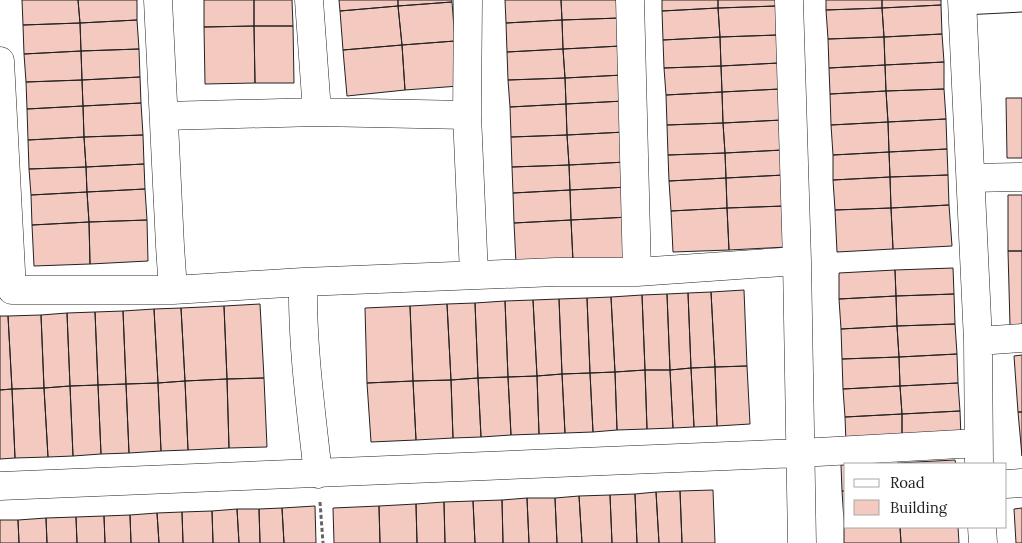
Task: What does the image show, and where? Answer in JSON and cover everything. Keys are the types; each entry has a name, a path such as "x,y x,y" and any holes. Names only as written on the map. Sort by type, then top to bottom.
{"street":[{"path":"158,0 173,290"},
{"path":"308,0 317,112"},
{"path":"468,0 467,115 474,275"},
{"path":"630,0 637,272"},
{"path":"789,0 798,260 802,543"},
{"path":"0,486 800,454 978,454 978,341 962,3"},
{"path":"0,60 6,290 173,290 303,282 474,275 637,272 798,260"},
{"path":"164,116 317,112 467,115"},
{"path":"971,178 1022,177"},
{"path":"303,282 302,307 308,387 318,474"},
{"path":"978,341 1022,338"},
{"path":"1007,484 1022,484"},
{"path":"982,528 983,543"}],"lane":[{"path":"962,3 1022,4"}],"path":[{"path":"318,474 323,543"}],"building":[{"path":"22,0 78,0 80,23 23,25"},
{"path":"78,0 137,0 137,20 80,23"},
{"path":"204,0 254,0 254,26 204,27"},
{"path":"254,0 292,0 293,26 254,26"},
{"path":"339,0 398,0 398,6 340,11"},
{"path":"398,0 452,0 452,2 398,6"},
{"path":"505,0 561,0 562,20 506,23"},
{"path":"561,0 619,0 620,18 562,20"},
{"path":"662,0 718,0 718,8 662,11"},
{"path":"718,0 776,0 776,6 718,8"},
{"path":"826,0 882,0 882,8 826,10"},
{"path":"882,0 941,0 941,5 882,8"},
{"path":"452,2 455,41 402,45 398,6"},
{"path":"941,5 942,34 884,37 882,8"},
{"path":"398,6 402,45 343,50 340,11"},
{"path":"776,6 778,35 720,37 718,8"},
{"path":"718,8 720,37 663,40 662,11"},
{"path":"882,8 884,37 828,39 826,10"},
{"path":"620,18 621,46 563,49 562,20"},
{"path":"137,20 139,49 81,51 80,23"},
{"path":"562,20 563,49 507,52 506,23"},
{"path":"80,23 81,51 24,54 23,25"},
{"path":"254,26 255,83 205,84 204,27"},
{"path":"254,26 293,26 294,83 255,83"},
{"path":"942,34 944,62 885,65 884,37"},
{"path":"778,35 779,63 721,66 720,37"},
{"path":"720,37 721,66 664,68 663,40"},
{"path":"884,37 885,65 829,68 828,39"},
{"path":"455,41 459,86 405,90 402,45"},
{"path":"402,45 405,90 347,96 343,50"},
{"path":"621,46 623,75 565,78 563,49"},
{"path":"139,49 140,77 82,80 81,51"},
{"path":"563,49 565,78 508,80 507,52"},
{"path":"81,51 82,80 26,82 24,54"},
{"path":"944,62 944,89 886,91 885,65"},
{"path":"779,63 780,89 722,92 721,66"},
{"path":"885,65 886,91 830,94 829,68"},
{"path":"721,66 722,92 666,95 664,68"},
{"path":"623,75 624,101 566,104 565,78"},
{"path":"140,77 141,103 83,106 82,80"},
{"path":"565,78 566,104 510,107 508,80"},
{"path":"82,80 83,106 27,109 26,82"},
{"path":"780,89 782,120 723,123 722,92"},
{"path":"944,89 946,119 888,122 886,91"},
{"path":"886,91 888,122 831,125 830,94"},
{"path":"722,92 723,123 667,125 666,95"},
{"path":"1006,98 1022,98 1022,158 1007,158"},
{"path":"624,101 625,132 567,135 566,104"},
{"path":"141,103 143,135 84,137 83,106"},
{"path":"566,104 567,135 511,137 510,107"},
{"path":"83,106 84,137 28,140 27,109"},
{"path":"946,119 947,149 889,152 888,122"},
{"path":"782,120 783,150 725,153 723,123"},
{"path":"888,122 889,152 833,155 831,125"},
{"path":"723,123 725,153 668,155 667,125"},
{"path":"625,132 626,162 569,165 567,135"},
{"path":"143,135 144,164 86,167 84,137"},
{"path":"567,135 569,165 512,167 511,137"},
{"path":"84,137 86,167 29,169 28,140"},
{"path":"947,149 948,175 890,177 889,152"},
{"path":"783,150 784,175 726,178 725,153"},
{"path":"889,152 890,177 833,180 833,155"},
{"path":"725,153 726,178 669,181 668,155"},
{"path":"626,162 628,187 570,190 569,165"},
{"path":"144,164 145,189 87,192 86,167"},
{"path":"569,165 570,190 513,193 512,167"},
{"path":"86,167 87,192 31,195 29,169"},
{"path":"784,175 785,206 727,208 726,178"},
{"path":"948,175 949,205 891,208 890,177"},
{"path":"890,177 891,208 835,210 833,180"},
{"path":"726,178 727,208 671,211 669,181"},
{"path":"628,187 629,217 571,220 570,190"},
{"path":"145,189 147,220 89,222 87,192"},
{"path":"570,190 571,220 514,223 513,193"},
{"path":"87,192 89,222 32,225 31,195"},
{"path":"1008,195 1022,195 1022,251 1008,251"},
{"path":"949,205 952,246 893,249 891,208"},
{"path":"785,206 787,247 729,250 727,208"},
{"path":"727,208 729,250 673,252 671,211"},
{"path":"891,208 893,249 837,252 835,210"},
{"path":"629,217 631,259 573,261 571,220"},
{"path":"147,220 148,261 90,264 89,222"},
{"path":"571,220 573,261 516,264 514,223"},
{"path":"89,222 90,264 34,266 32,225"},
{"path":"1008,251 1022,251 1022,325 1010,325"},
{"path":"953,268 954,294 896,296 895,270"},
{"path":"895,270 896,296 839,299 839,273"},
{"path":"744,290 747,366 715,367 711,292"},
{"path":"711,292 715,367 691,368 688,293"},
{"path":"688,293 691,368 670,370 667,294"},
{"path":"667,294 670,370 645,370 642,295"},
{"path":"954,294 955,324 897,326 896,296"},
{"path":"642,295 645,370 615,372 611,297"},
{"path":"896,296 897,326 841,329 839,299"},
{"path":"611,297 615,372 590,373 587,298"},
{"path":"587,298 590,373 562,374 559,299"},
{"path":"559,299 562,374 537,376 533,300"},
{"path":"533,300 537,376 508,377 505,301"},
{"path":"505,301 508,377 478,378 475,303"},
{"path":"475,303 478,378 451,380 447,304"},
{"path":"260,304 264,378 227,379 224,306"},
{"path":"447,304 451,380 413,381 410,306"},
{"path":"224,306 227,379 185,381 181,308"},
{"path":"410,306 413,381 367,383 365,308"},
{"path":"181,308 185,381 158,383 154,309"},
{"path":"154,309 158,383 126,384 123,311"},
{"path":"123,311 126,384 98,385 95,312"},
{"path":"95,312 98,385 70,386 67,313"},
{"path":"67,313 70,386 44,388 41,315"},
{"path":"41,315 44,388 12,389 8,316"},
{"path":"0,316 8,316 12,389 0,390"},
{"path":"955,324 957,354 899,357 897,326"},
{"path":"897,326 899,357 842,359 841,329"},
{"path":"957,354 958,383 900,386 899,357"},
{"path":"1022,355 1022,412 1018,412 1014,356"},
{"path":"899,357 900,386 843,389 842,359"},
{"path":"747,366 750,424 717,426 715,367"},
{"path":"715,367 717,426 694,427 691,368"},
{"path":"691,368 694,427 673,428 670,370"},
{"path":"645,370 670,370 673,428 647,429"},
{"path":"645,370 647,429 617,430 615,372"},
{"path":"615,372 617,430 593,432 590,373"},
{"path":"590,373 593,432 565,433 562,374"},
{"path":"562,374 565,433 539,434 537,376"},
{"path":"537,376 539,434 511,435 508,377"},
{"path":"508,377 511,435 481,437 478,378"},
{"path":"264,378 267,447 229,448 227,379"},
{"path":"478,378 481,437 453,438 451,380"},
{"path":"227,379 229,448 188,450 185,381"},
{"path":"451,380 453,438 416,440 413,381"},
{"path":"185,381 188,450 161,451 158,383"},
{"path":"413,381 416,440 371,442 367,383"},
{"path":"158,383 161,451 129,453 126,384"},
{"path":"958,383 960,411 902,414 900,386"},
{"path":"126,384 129,453 101,454 98,385"},
{"path":"98,385 101,454 73,456 70,386"},
{"path":"70,386 73,456 48,457 44,388"},
{"path":"900,386 902,414 845,417 843,389"},
{"path":"44,388 48,457 15,458 12,389"},
{"path":"12,389 15,458 0,459 0,390"},
{"path":"960,411 961,438 902,440 902,414"},
{"path":"1018,412 1022,412 1022,456"},
{"path":"902,414 902,440 846,443 845,417"},
{"path":"955,460 956,463 897,463"},
{"path":"841,465 844,465 844,491 842,491"},
{"path":"713,490 715,543 682,543 680,491"},
{"path":"680,491 682,543 659,543 656,492"},
{"path":"842,491 844,491 844,521"},
{"path":"656,492 659,543 637,543 635,494"},
{"path":"635,494 637,543 612,543 610,495"},
{"path":"610,495 612,543 582,543 579,496"},
{"path":"579,496 582,543 557,543 555,498"},
{"path":"527,498 555,498 557,543 529,543"},
{"path":"527,498 529,543 503,543 502,500"},
{"path":"502,500 503,543 475,543 473,501"},
{"path":"473,501 475,543 445,543 444,502"},
{"path":"444,502 445,543 417,543 416,504"},
{"path":"416,504 417,543 380,543 379,506"},
{"path":"315,506 316,543 284,543 282,508"},
{"path":"379,506 380,543 334,543 333,508"},
{"path":"282,508 284,543 260,543 259,509"},
{"path":"1022,508 1022,543 1016,543 1014,509"},
{"path":"237,509 259,509 260,543 239,543"},
{"path":"237,509 239,543 213,543 212,511"},
{"path":"212,511 213,543 183,543 182,512"},
{"path":"182,512 183,543 159,543 157,513"},
{"path":"157,513 159,543 131,543 130,515"},
{"path":"130,515 131,543 105,543 104,516"},
{"path":"104,516 105,543 77,543 76,517"},
{"path":"76,517 77,543 47,543 46,518"},
{"path":"46,518 47,543 19,543 18,520"},
{"path":"0,520 18,520 19,543 0,543"},
{"path":"844,528 900,528 901,543 844,543"},
{"path":"900,528 958,528 959,543 901,543"}]}
